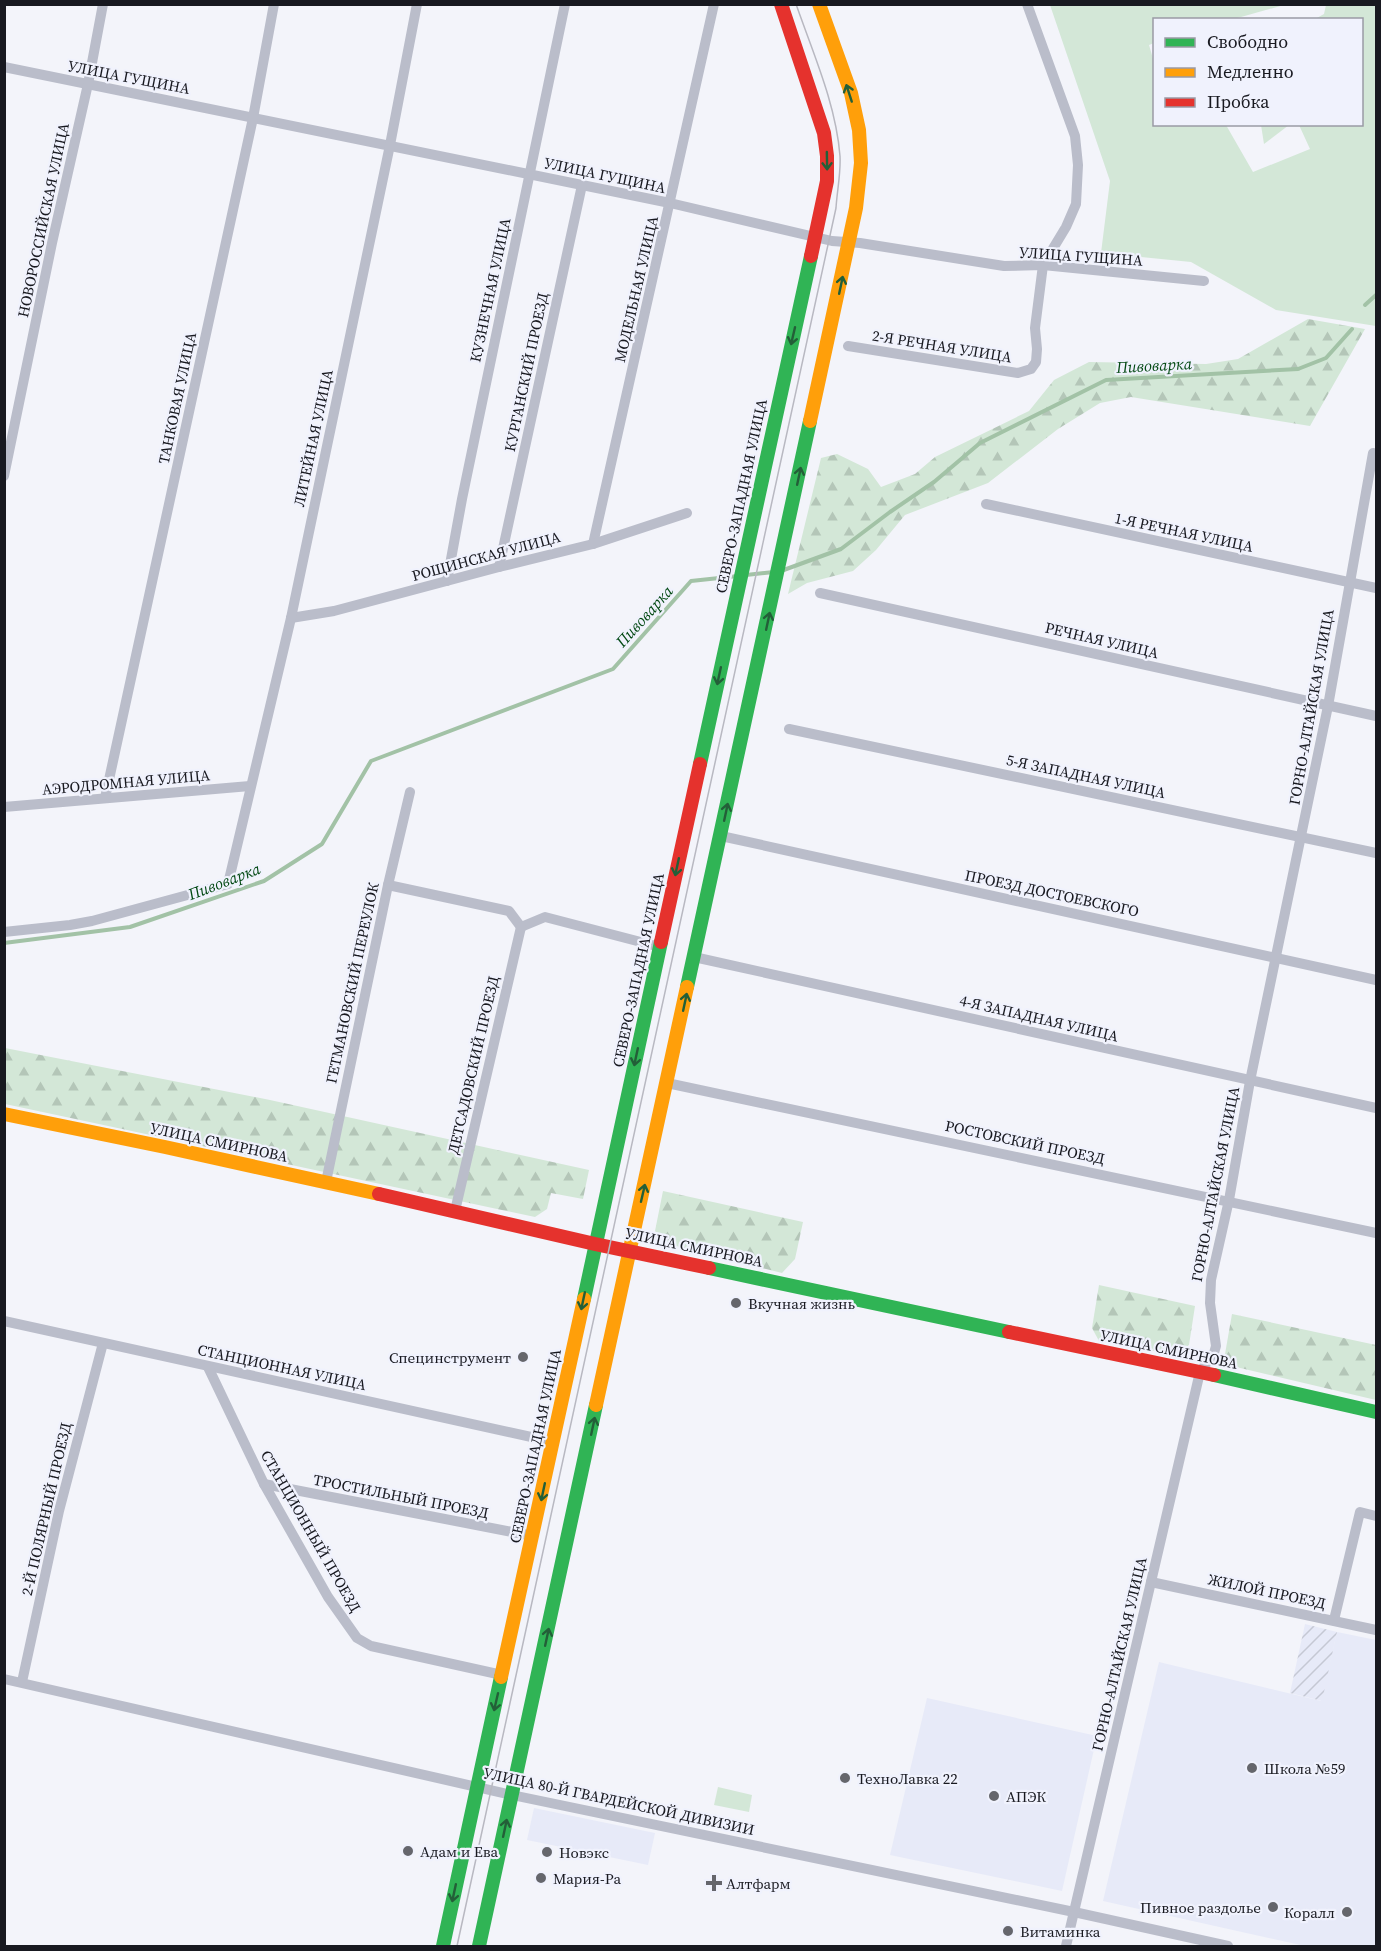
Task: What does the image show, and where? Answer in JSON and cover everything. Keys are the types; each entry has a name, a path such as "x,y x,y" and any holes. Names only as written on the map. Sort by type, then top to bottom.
{"main road":[{"name":"СЕВЕРО-ЗАПАДНАЯ УЛИЦА","path":"442,1947 554,1442 595,1244 827,181 828,156 824,133 781,4"},
{"path":"479,1947 787,533 861,177 860,139 851,98 819,4"},
{"name":"УЛИЦА СМИРНОВА","path":"4,1114 326,1182 595,1244 1200,1372 1377,1412"}],"street":[{"name":"НОВОРОССИЙСКАЯ УЛИЦА","path":"4,476 103,4"},
{"name":"ТАНКОВАЯ УЛИЦА","path":"105,798 253,118 274,4"},
{"name":"ЛИТЕЙНАЯ УЛИЦА","path":"4,932 92,921 228,884 291,618 390,145 417,4"},
{"name":"КУЗНЕЧНАЯ УЛИЦА","path":"447,581 565,4"},
{"name":"МОДЕЛЬНАЯ УЛИЦА","path":"593,544 714,4"},
{"path":"1027,4 1075,136 1078,165 1076,204 1066,227 1042,266"},
{"name":"УЛИЦА ГУЩИНА","path":"4,67 670,203 814,237 1004,266 1042,266 1204,281"},
{"name":"КУРГАНСКИЙ ПРОЕЗД","path":"499,567 582,185"},
{"name":"2-Я РЕЧНАЯ УЛИЦА","path":"848,346 1018,373 1031,369 1036,362 1035,328 1042,266"},
{"name":"ГОРНО-АЛТАЙСКАЯ УЛИЦА","path":"1066,1947 1200,1372 1214,1353 1216,1346 1210,1303 1211,1280 1229,1200 1275,957 1328,706 1349,582 1375,454"},
{"name":"1-Я РЕЧНАЯ УЛИЦА","path":"986,504 1377,588"},
{"name":"РОЩИНСКАЯ УЛИЦА","path":"291,618 334,611 593,544 687,513"},
{"name":"РЕЧНАЯ УЛИЦА","path":"820,593 1377,716"},
{"name":"5-Я ЗАПАДНАЯ УЛИЦА","path":"789,729 1377,853"},
{"name":"АЭРОДРОМНАЯ УЛИЦА","path":"4,807 250,786"},
{"name":"ГЕТМАНОВСКИЙ ПЕРЕУЛОК","path":"326,1182 388,885 410,792"},
{"name":"ПРОЕЗД ДОСТОЕВСКОГО","path":"721,836 1377,980"},
{"path":"388,885 509,910 521,927 545,917 660,947"},
{"name":"ДЕТСАДОВСКИЙ ПРОЕЗД","path":"455,1210 521,927"},
{"name":"4-Я ЗАПАДНАЯ УЛИЦА","path":"694,957 1377,1108"},
{"name":"РОСТОВСКИЙ ПРОЕЗД","path":"667,1083 1377,1233"},
{"name":"СТАНЦИОННАЯ УЛИЦА","path":"4,1321 554,1442"},
{"name":"2-Й ПОЛЯРНЫЙ ПРОЕЗД","path":"22,1682 59,1511 103,1343"},
{"name":"СТАНЦИОННЫЙ ПРОЕЗД","path":"208,1366 264,1484 328,1597 357,1638 371,1646 502,1676"},
{"name":"ТРОСТИЛЬНЫЙ ПРОЕЗД","path":"264,1484 533,1536"},
{"path":"1335,1620 1360,1512 1377,1516"},
{"name":"ЖИЛОЙ ПРОЕЗД","path":"1151,1582 1377,1630"},
{"name":"УЛИЦА 80-Й ГВАРДЕЙСКОЙ ДИВИЗИИ","path":"4,1679 477,1786 512,1796 1074,1912 1228,1947"}],"shaded area":[{"path":"1305,1624 1337,1632 1322,1701 1290,1693"},
{"name":"Школа №59","path":"1337,1632 1376,1640 1376,1946 1305,1946 1103,1901 1159,1662 1321,1701"},
{"name":"АПЭК","path":"927,1698 1097,1736 1062,1891 890,1855"},
{"path":"534,1808 655,1833 648,1865 527,1840"}],"green space":[{"path":"1050,5 1284,5 1238,18 1153,18 1153,43 1149,45 1153,59 1153,126 1227,126 1253,172 1310,149 1299,126 1363,126 1363,18 1317,18 1324,14 1326,5 1376,5 1376,326 1276,310 1191,262 1101,253 1110,181"},
{"path":"1261,126 1288,126 1264,144"},
{"path":"1308,319 1365,329 1310,426 1131,397 1100,403 1058,429 988,483 905,515 876,550 853,571 807,583 788,594 821,458 837,454 868,469 881,487 915,474 935,457 1029,411 1054,380 1089,362 1206,364 1238,359"},
{"path":"5,1048 270,1100 589,1170 583,1199 551,1193 547,1209 535,1217 5,1104"},
{"path":"663,1191 803,1222 795,1259 782,1273 664,1243 655,1231"},
{"path":"1099,1285 1195,1306 1189,1345 1176,1355 1099,1341 1092,1328"},
{"path":"1232,1314 1376,1345 1376,1400 1236,1367 1225,1354"},
{"path":"718,1787 752,1795 749,1812 714,1805"}],"waterway":[{"name":"Пивоварка","path":"1365,305 1376,295"},
{"name":"Пивоварка","path":"781,571 841,549 934,482 980,443 1106,380 1298,369 1326,358 1352,329"},
{"name":"Пивоварка","path":"746,575 774,572"},
{"name":"Пивоварка","path":"4,943 130,927 264,881 322,844 371,761 613,669 691,581 738,576"}],"tram line":[{"path":"457,1946 836,208 840,162 838,137 829,98 796,4"}],"traffic: fast":[{"path":"700,764 811,256"},
{"path":"687,987 810,421"},
{"path":"584,1299 661,942"},
{"path":"709,1268 1009,1332"},
{"path":"1214,1375 1376,1412"},
{"path":"479,1946 596,1405"},
{"path":"443,1946 501,1677"}],"traffic: slow":[{"path":"810,421 856,208 861,163 859,130 851,93 819,4"},
{"path":"596,1405 687,987"},
{"path":"4,1114 379,1194"},
{"path":"501,1677 584,1299"}],"traffic: jam":[{"path":"781,4 824,133 827,156 827,181 811,256"},
{"path":"661,942 700,764"},
{"path":"379,1194 709,1268"},
{"path":"1009,1332 1214,1375"}],"place":[{"name":"Вкучная жизнь","path":"736,1303"},
{"name":"Специнструмент","path":"523,1357"},
{"name":"Школа №59","path":"1252,1768"},
{"name":"ТехноЛавка 22","path":"845,1778"},
{"name":"АПЭК","path":"994,1796"},
{"name":"Адам и Ева","path":"408,1851"},
{"name":"Новэкс","path":"547,1852"},
{"name":"Мария-Ра","path":"541,1878"},
{"name":"Алтфарм","path":"714,1883"},
{"name":"Пивное раздолье","path":"1273,1907"},
{"name":"Коралл","path":"1347,1912"},
{"name":"Витаминка","path":"1008,1931"}]}
